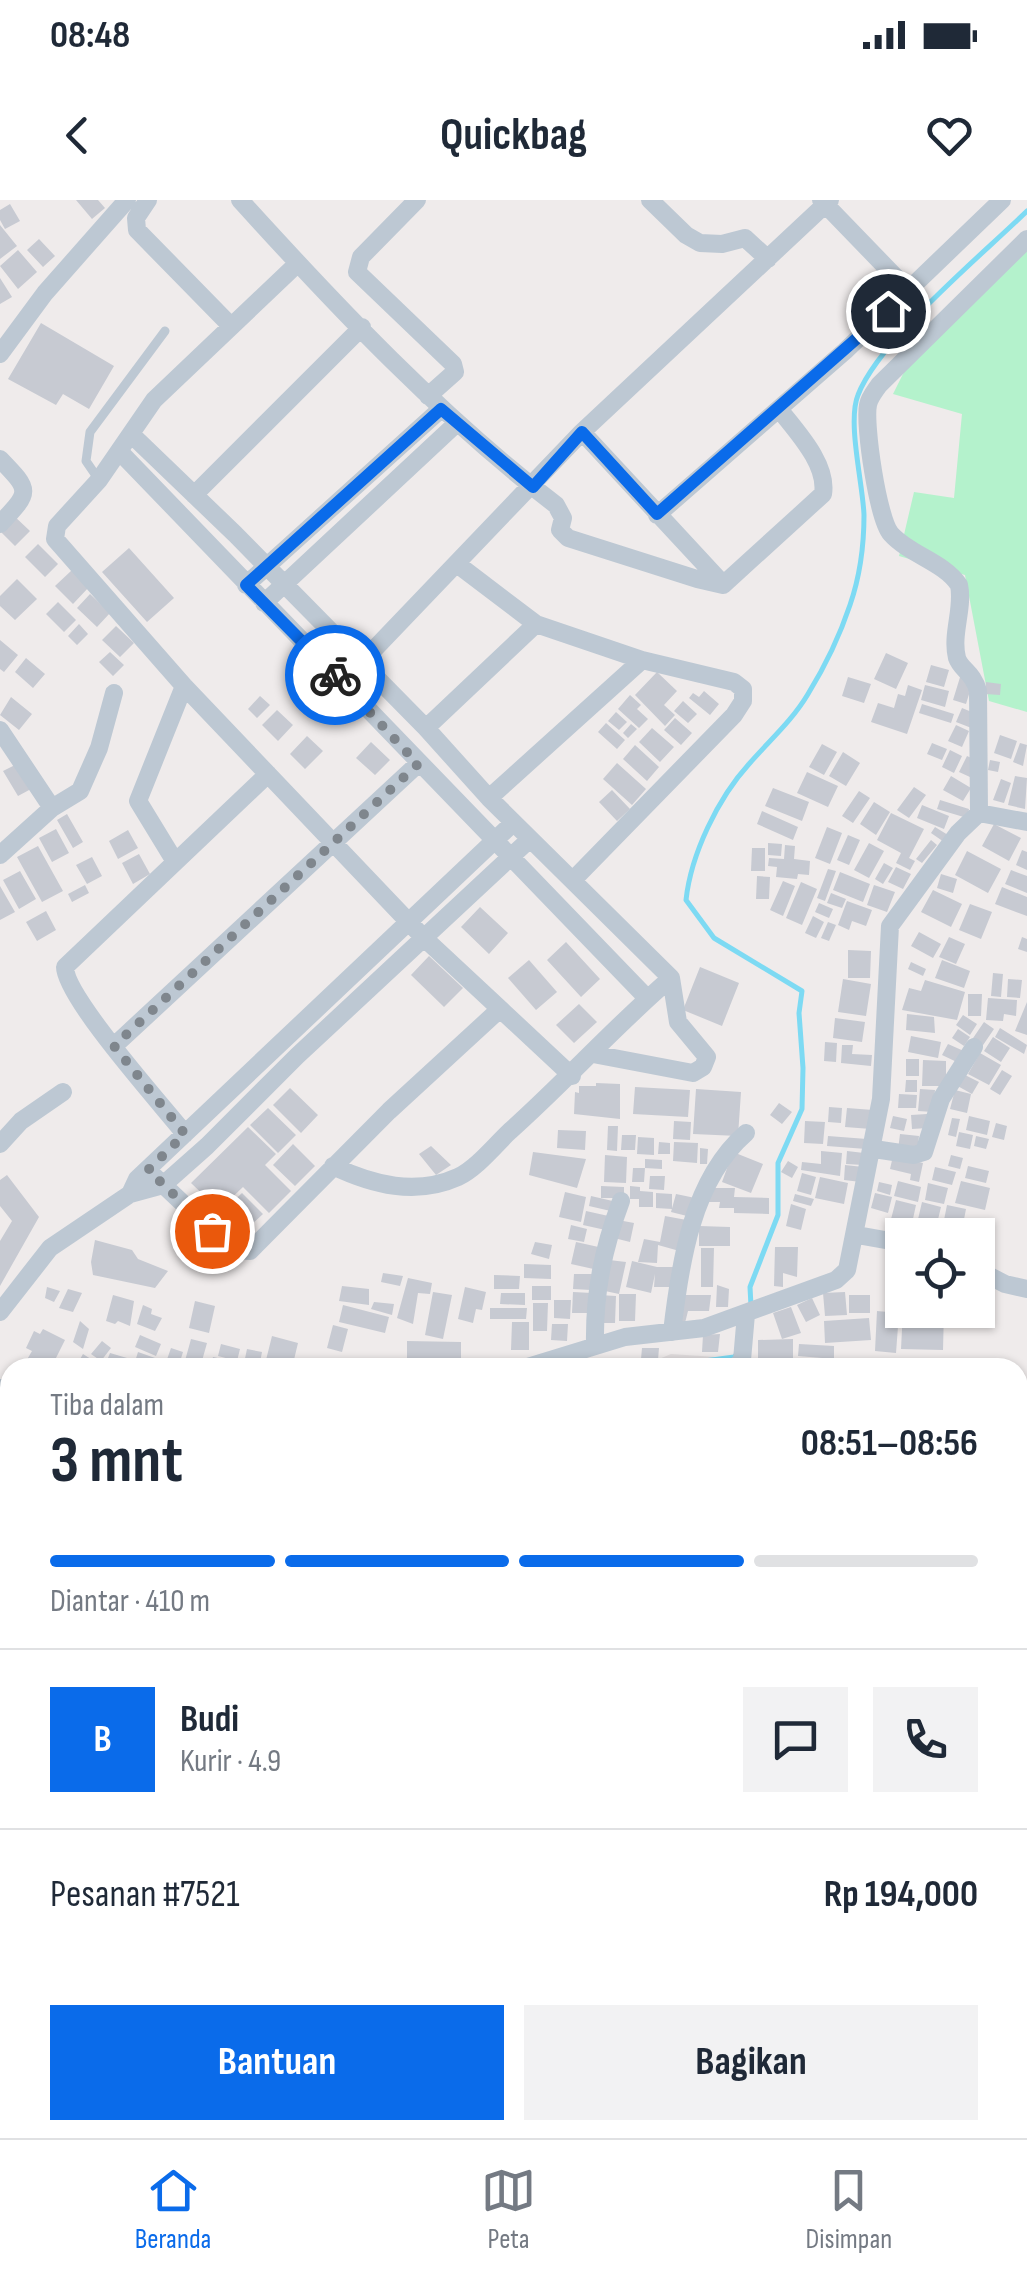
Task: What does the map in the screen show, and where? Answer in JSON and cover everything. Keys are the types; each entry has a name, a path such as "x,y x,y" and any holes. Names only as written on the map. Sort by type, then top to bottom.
{"street":[{"path":"0,354 45,293 127,200"},
{"path":"148,200 136,218 137,230 231,326"},
{"path":"240,200 434,402 562,511 560,530 568,538 697,580 723,584"},
{"path":"246,585 434,402 454,372 453,364 358,272 360,257 417,200"},
{"path":"650,200 693,240 722,244 745,238 768,259"},
{"path":"657,514 909,291 1002,200"},
{"path":"361,663 582,432 826,202 909,291"},
{"path":"555,1358 625,1337 693,1331 843,1275 850,1264 881,1098 890,926 958,834 979,812 978,691 972,674 962,666 957,654 959,584 949,572 907,550 887,530 879,509 868,405 879,385 1027,239"},
{"path":"298,264 154,400 99,480 57,526 55,539 184,686 423,937 572,1076"},
{"path":"194,495 362,328"},
{"path":"723,584 823,494 823,476 778,410"},
{"path":"264,603 457,422"},
{"path":"582,432 723,584"},
{"path":"132,435 283,582 489,798 671,978 678,1022 705,1052 707,1064 693,1073 594,1054"},
{"path":"119,451 648,998"},
{"path":"0,459 23,483 24,494 0,524"},
{"path":"457,564 536,624 642,660 734,682 744,689 743,701 734,714 574,879"},
{"path":"426,728 536,624"},
{"path":"489,798 642,660"},
{"path":"174,860 138,800 184,686"},
{"path":"0,855 52,808 76,797 88,780 114,694"},
{"path":"0,730 52,808"},
{"path":"114,1046 418,764"},
{"path":"185,1134 114,1046 68,981 65,966 268,774"},
{"path":"979,812 1027,822"},
{"path":"130,1194 138,1179 333,990 514,822"},
{"path":"0,1312 50,1248 130,1194 163,1185 530,839"},
{"path":"333,1166 368,1182 399,1188 437,1184 461,1176 572,1076 671,978"},
{"path":"333,990 350,1006"},
{"path":"148,1170 232,1250 246,1253 500,1010"},
{"path":"874,1148 914,1155 924,1152 941,1099 974,1048"},
{"path":"0,1144 21,1121 63,1092"},
{"path":"672,1332 682,1260 713,1170 746,1133"},
{"path":"595,1345 598,1276 622,1201"},
{"path":"857,1234 885,1240"},
{"path":"995,1279 1027,1289"},
{"path":"742,1358 746,1314"}],"lane":[{"path":"99,480 86,460 90,432 165,331"},
{"path":"0,1516 0,1539"}],"shaded area":[{"path":"671,1354 716,1357 716,1358 661,1358"}],"green space":[{"path":"1027,245 1027,712 989,701 965,575 899,556 914,492 954,498 962,414 893,394 918,344"}],"building":[{"path":"76,200 98,200 105,208 92,219"},
{"path":"10,204 20,221 5,229 0,210"},
{"path":"0,225 17,246 0,259"},
{"path":"39,239 55,256 43,267 27,250"},
{"path":"18,250 37,272 18,289 0,266"},
{"path":"0,278 12,297 0,304"},
{"path":"41,323 114,366 89,409 63,394 56,405 8,379"},
{"path":"12,514 30,531 15,546 0,531"},
{"path":"38,544 58,564 45,577 25,557"},
{"path":"129,548 174,598 147,622 102,572"},
{"path":"72,570 89,587 73,604 55,586"},
{"path":"17,579 37,599 15,620 0,606 0,596"},
{"path":"90,594 110,613 97,627 77,608"},
{"path":"58,602 76,620 64,632 46,614"},
{"path":"79,624 88,634 77,645 68,636"},
{"path":"116,626 134,643 120,657 102,640"},
{"path":"0,640 18,655 4,672 0,669"},
{"path":"110,652 124,665 113,676 99,662"},
{"path":"886,653 908,663 896,689 874,679"},
{"path":"26,658 45,674 33,688 15,672"},
{"path":"931,665 949,670 944,687 926,682"},
{"path":"657,672 677,691 664,705 675,715 665,726 635,695"},
{"path":"961,674 974,678 966,704 953,700"},
{"path":"848,677 871,684 864,703 842,696"},
{"path":"986,682 1001,684 1000,695 985,694"},
{"path":"908,685 922,690 907,734 871,722 878,703 894,708 898,694 905,696"},
{"path":"925,685 949,691 945,707 921,700"},
{"path":"704,691 719,704 710,715 689,698 693,693 699,697"},
{"path":"630,695 648,719 639,728 618,709"},
{"path":"260,696 270,705 257,718 248,709"},
{"path":"11,697 32,714 19,730 0,715"},
{"path":"683,701 697,714 688,723 674,711"},
{"path":"922,704 954,714 951,723 919,713"},
{"path":"962,708 979,715 974,729 956,722"},
{"path":"277,710 293,725 278,741 262,725"},
{"path":"616,712 627,722 619,730 608,721"},
{"path":"675,718 692,733 681,745 664,730"},
{"path":"606,723 625,740 617,749 598,732"},
{"path":"631,724 637,729 628,738 623,733"},
{"path":"956,725 969,731 962,747 948,741"},
{"path":"652,728 674,747 660,762 639,742"},
{"path":"1000,735 1017,741 1011,759 994,753"},
{"path":"307,736 323,751 305,769 290,754"},
{"path":"371,742 390,760 375,775 356,758"},
{"path":"932,743 947,749 942,760 927,754"},
{"path":"1020,743 1027,745 1023,766 1013,762"},
{"path":"822,744 837,752 824,775 809,767"},
{"path":"635,745 659,767 647,781 623,759"},
{"path":"950,750 962,756 954,773 942,767"},
{"path":"843,752 860,763 846,786 829,776"},
{"path":"967,756 978,761 970,777 959,772"},
{"path":"990,760 1000,762 998,772 988,770"},
{"path":"617,763 646,789 632,805 603,779"},
{"path":"17,764 31,789 18,796 3,771"},
{"path":"807,772 838,786 828,807 797,793"},
{"path":"951,776 971,788 963,801 943,790"},
{"path":"1015,776 1027,778 1025,809 1008,805"},
{"path":"1001,779 1011,783 1004,803 993,800"},
{"path":"914,787 926,795 909,818 897,810"},
{"path":"773,788 809,802 802,821 765,806"},
{"path":"612,790 630,809 617,821 599,802"},
{"path":"859,791 870,798 853,823 842,816"},
{"path":"940,800 969,809 967,818 937,809"},
{"path":"874,802 890,812 876,835 860,824"},
{"path":"922,805 949,816 944,829 917,818"},
{"path":"762,811 798,827 793,840 757,824"},
{"path":"891,813 924,829 909,858 915,861 910,870 896,863 901,853 877,840"},
{"path":"67,814 83,842 73,848 57,820"},
{"path":"994,824 1021,838 1009,861 982,846"},
{"path":"827,827 842,833 830,864 815,858"},
{"path":"935,827 948,835 944,842 931,833"},
{"path":"56,829 69,853 52,862 39,838"},
{"path":"128,830 138,848 118,859 109,841"},
{"path":"848,835 860,840 849,865 837,860"},
{"path":"931,840 937,845 922,863 916,859"},
{"path":"768,843 782,844 781,856 768,855"},
{"path":"869,843 884,851 869,878 854,870"},
{"path":"785,845 795,846 794,859 810,861 809,875 798,874 797,879 776,877 777,867 768,866 769,858 784,859"},
{"path":"38,846 63,891 42,902 17,857"},
{"path":"752,848 765,848 765,871 751,871"},
{"path":"1022,850 1027,852 1027,870 1016,865"},
{"path":"967,851 1001,869 988,893 955,875"},
{"path":"139,854 150,874 133,884 122,863"},
{"path":"92,857 102,876 87,884 76,865"},
{"path":"884,863 893,868 883,884 875,879"},
{"path":"896,867 911,874 903,889 888,882"},
{"path":"828,869 836,871 825,901 817,898"},
{"path":"1011,870 1027,876 1027,893 1005,884"},
{"path":"20,871 36,899 19,909 3,880"},
{"path":"840,872 870,884 863,902 833,890"},
{"path":"941,874 957,879 953,893 937,888"},
{"path":"757,876 770,877 769,899 756,899"},
{"path":"783,881 795,886 783,916 770,910"},
{"path":"801,882 817,889 802,925 786,918"},
{"path":"85,885 89,893 72,902 68,894"},
{"path":"874,885 895,892 887,912 867,905"},
{"path":"0,886 15,912 0,920"},
{"path":"1002,887 1027,897 1027,916 995,904"},
{"path":"933,890 962,904 951,927 921,912"},
{"path":"831,893 846,899 842,908 827,903"},
{"path":"847,901 872,910 866,926 852,921 849,930 838,925"},
{"path":"819,903 833,909 829,918 815,912"},
{"path":"970,904 992,912 981,939 959,930"},
{"path":"480,907 508,933 489,954 461,927"},
{"path":"46,911 56,930 37,941 26,922"},
{"path":"813,916 824,922 816,938 805,933"},
{"path":"828,922 836,925 829,941 821,938"},
{"path":"919,932 941,944 933,958 911,946"},
{"path":"949,937 965,944 956,964 939,957"},
{"path":"1022,937 1027,939 1027,952 1018,949"},
{"path":"566,942 600,979 581,997 547,960"},
{"path":"848,950 871,951 870,978 848,978"},
{"path":"429,956 463,988 444,1007 411,975"},
{"path":"529,960 557,992 536,1010 508,978"},
{"path":"942,960 970,971 964,988 935,978"},
{"path":"911,962 926,969 923,976 908,969"},
{"path":"700,967 739,983 722,1026 683,1010"},
{"path":"993,973 1003,974 1001,997 991,996"},
{"path":"843,979 871,984 866,1016 838,1012"},
{"path":"1008,979 1022,980 1020,998 1007,997"},
{"path":"925,980 965,992 957,1020 902,1010 909,988 921,991"},
{"path":"968,994 982,994 981,1016 968,1016"},
{"path":"988,998 1017,1000 1016,1016 1004,1014 1003,1021 986,1020"},
{"path":"1027,1002 1027,1035 1015,1031"},
{"path":"579,1004 597,1022 574,1043 556,1025"},
{"path":"907,1014 934,1017 935,1033 906,1030"},
{"path":"963,1015 977,1024 970,1035 956,1025"},
{"path":"835,1018 865,1022 862,1042 833,1038"},
{"path":"984,1022 994,1029 979,1051 969,1044"},
{"path":"1000,1028 1027,1045 1024,1054 995,1037"},
{"path":"958,1029 970,1037 964,1046 952,1038"},
{"path":"911,1036 941,1042 938,1058 908,1052"},
{"path":"993,1037 1010,1048 1001,1062 984,1051"},
{"path":"825,1042 837,1043 836,1062 824,1061"},
{"path":"948,1044 966,1052 961,1064 942,1055"},
{"path":"842,1045 853,1045 852,1054 872,1055 871,1066 841,1063"},
{"path":"980,1053 1001,1065 989,1085 968,1074"},
{"path":"906,1059 919,1059 919,1076 906,1076"},
{"path":"923,1060 946,1061 946,1086 922,1086"},
{"path":"1002,1070 1012,1076 1000,1095 990,1089"},
{"path":"961,1073 979,1082 972,1094 954,1084"},
{"path":"906,1080 917,1080 917,1092 905,1092"},
{"path":"620,1084 620,1119 574,1114 579,1086"},
{"path":"635,1087 690,1090 688,1117 633,1114"},
{"path":"290,1088 318,1115 301,1133 273,1105"},
{"path":"696,1089 741,1092 738,1136 693,1134"},
{"path":"920,1089 935,1090 933,1112 918,1111"},
{"path":"955,1090 971,1094 967,1113 950,1109"},
{"path":"899,1094 917,1095 916,1108 898,1108"},
{"path":"779,1103 792,1112 782,1124 770,1115"},
{"path":"829,1107 842,1108 841,1123 828,1122"},
{"path":"268,1108 296,1135 278,1153 250,1125"},
{"path":"847,1108 873,1110 871,1129 845,1127"},
{"path":"927,1114 928,1128 912,1129 911,1115"},
{"path":"893,1116 907,1119 904,1131 890,1128"},
{"path":"969,1116 990,1121 987,1135 966,1130"},
{"path":"952,1118 960,1119 956,1137 948,1135"},
{"path":"674,1121 691,1122 690,1140 673,1139"},
{"path":"805,1121 825,1122 823,1144 804,1143"},
{"path":"996,1123 1007,1126 1004,1140 992,1137"},
{"path":"608,1126 618,1126 617,1151 607,1150"},
{"path":"248,1127 276,1154 265,1165 291,1191 269,1213 243,1187 219,1210 191,1183"},
{"path":"558,1130 586,1131 585,1150 557,1148"},
{"path":"959,1132 973,1135 970,1149 956,1146"},
{"path":"900,1134 919,1136 917,1152 898,1150"},
{"path":"622,1135 636,1135 635,1150 621,1150"},
{"path":"828,1136 867,1139 866,1149 827,1146"},
{"path":"976,1136 989,1139 986,1149 974,1146"},
{"path":"638,1137 654,1138 654,1155 637,1154"},
{"path":"659,1142 670,1143 670,1154 658,1154"},
{"path":"674,1142 698,1143 697,1163 673,1161"},
{"path":"293,1144 315,1166 295,1186 273,1165"},
{"path":"431,1146 451,1165 436,1175 419,1154"},
{"path":"700,1148 708,1149 707,1164 700,1164"},
{"path":"821,1151 842,1153 840,1176 801,1170 802,1162 821,1164"},
{"path":"847,1151 864,1153 863,1165 846,1164"},
{"path":"533,1152 586,1159 577,1188 529,1175"},
{"path":"733,1152 763,1164 751,1193 722,1182"},
{"path":"605,1155 627,1157 626,1183 604,1182"},
{"path":"951,1155 963,1158 960,1169 948,1166"},
{"path":"893,1156 923,1163 919,1182 910,1180 911,1174 890,1169"},
{"path":"645,1159 662,1160 662,1169 645,1168"},
{"path":"788,1161 798,1167 792,1178 781,1172"},
{"path":"845,1165 863,1167 861,1182 844,1180"},
{"path":"968,1166 989,1171 986,1183 965,1178"},
{"path":"935,1167 956,1172 952,1185 932,1180"},
{"path":"633,1168 645,1168 644,1182 632,1182"},
{"path":"802,1173 816,1177 811,1195 797,1191"},
{"path":"7,1175 39,1217 0,1286 0,1241 12,1221 0,1206 0,1180"},
{"path":"650,1176 665,1176 664,1190 649,1189"},
{"path":"820,1177 848,1183 844,1204 815,1198"},
{"path":"898,1181 921,1187 918,1202 894,1196"},
{"path":"961,1181 990,1188 985,1210 955,1203"},
{"path":"879,1182 892,1185 890,1195 877,1191"},
{"path":"928,1183 948,1188 944,1204 925,1200"},
{"path":"601,1186 624,1187 624,1198 601,1198"},
{"path":"630,1186 653,1192 653,1207 639,1207 639,1199 630,1199"},
{"path":"709,1188 735,1188 734,1197 769,1198 769,1214 734,1213 734,1208 719,1208 720,1202 708,1202"},
{"path":"565,1192 586,1197 581,1222 559,1217"},
{"path":"242,1193 263,1214 242,1233 222,1212"},
{"path":"656,1193 672,1194 672,1209 656,1208"},
{"path":"875,1193 892,1197 888,1213 871,1208"},
{"path":"676,1194 700,1199 695,1218 671,1212"},
{"path":"795,1194 814,1199 811,1206 793,1201"},
{"path":"591,1196 617,1202 615,1212 589,1206"},
{"path":"896,1200 916,1205 913,1218 891,1218"},
{"path":"922,1202 941,1207 938,1218 918,1218"},
{"path":"791,1204 806,1209 801,1230 786,1226"},
{"path":"947,1205 966,1209 964,1218 944,1218"},
{"path":"586,1211 613,1217 610,1231 583,1225"},
{"path":"665,1216 692,1221 683,1252 658,1245 657,1263 638,1262 644,1239 660,1242"},
{"path":"618,1220 634,1223 630,1242 614,1238"},
{"path":"571,1225 587,1229 584,1242 568,1239"},
{"path":"699,1226 730,1227 730,1246 699,1246"},
{"path":"95,1240 132,1250 138,1259 168,1271 155,1288 93,1275"},
{"path":"535,1242 552,1245 549,1259 531,1254"},
{"path":"576,1242 603,1248 598,1270 571,1264"},
{"path":"775,1247 798,1247 797,1277 783,1273 783,1287 774,1286"},
{"path":"701,1248 714,1248 713,1287 701,1287"},
{"path":"609,1260 626,1262 619,1294 605,1291"},
{"path":"632,1261 678,1267 676,1287 654,1287 655,1274 651,1293 626,1287"},
{"path":"524,1264 551,1265 551,1279 524,1278"},
{"path":"383,1273 403,1276 400,1286 381,1282"},
{"path":"574,1274 592,1274 591,1290 573,1289"},
{"path":"494,1275 520,1276 519,1289 494,1289"},
{"path":"408,1278 432,1283 430,1294 418,1293 413,1324 397,1318"},
{"path":"717,1285 729,1289 728,1307 716,1307"},
{"path":"342,1286 369,1289 369,1305 339,1301"},
{"path":"532,1286 551,1286 551,1300 532,1300"},
{"path":"47,1287 60,1291 54,1302 45,1298"},
{"path":"465,1287 486,1292 482,1310 476,1309 473,1323 458,1319"},
{"path":"68,1289 82,1293 73,1312 59,1308"},
{"path":"433,1292 452,1295 443,1339 425,1335"},
{"path":"573,1292 592,1293 591,1313 572,1313"},
{"path":"845,1292 847,1315 825,1316 823,1293"},
{"path":"501,1293 525,1293 525,1305 500,1304"},
{"path":"619,1294 636,1294 635,1321 619,1321"},
{"path":"113,1295 134,1301 130,1326 106,1321"},
{"path":"599,1295 616,1296 615,1323 598,1323"},
{"path":"677,1295 711,1295 709,1311 688,1311 685,1323 674,1324"},
{"path":"849,1295 870,1295 870,1313 849,1313"},
{"path":"812,1298 820,1315 806,1322 797,1305"},
{"path":"554,1300 571,1300 570,1319 554,1318"},
{"path":"195,1301 215,1306 209,1333 189,1328"},
{"path":"374,1302 394,1304 392,1315 371,1309"},
{"path":"533,1303 548,1303 547,1331 533,1331"},
{"path":"143,1305 162,1318 155,1331 137,1324"},
{"path":"343,1305 389,1317 385,1333 339,1322"},
{"path":"791,1307 801,1333 782,1339 773,1313"},
{"path":"490,1308 527,1308 526,1319 490,1319"},
{"path":"877,1311 885,1312 885,1328 898,1328 896,1353 875,1351"},
{"path":"869,1318 871,1340 825,1343 824,1321"},
{"path":"80,1321 89,1329 83,1349 73,1342"},
{"path":"512,1322 529,1322 529,1350 511,1350"},
{"path":"552,1324 568,1324 567,1341 551,1340"},
{"path":"333,1325 348,1329 342,1352 327,1348"},
{"path":"902,1328 944,1328 943,1350 901,1349"},
{"path":"43,1329 65,1340 56,1358 28,1358 32,1351 26,1348 34,1331 40,1334"},
{"path":"720,1334 718,1352 702,1352 703,1335"},
{"path":"140,1335 161,1344 156,1356 135,1347"},
{"path":"272,1336 298,1343 294,1358 266,1358"},
{"path":"191,1339 207,1343 203,1358 186,1358"},
{"path":"793,1339 793,1358 758,1358 758,1340"},
{"path":"102,1341 111,1348 103,1358 91,1354"},
{"path":"407,1341 461,1342 461,1358 407,1358"},
{"path":"221,1344 240,1349 238,1358 218,1356"},
{"path":"799,1344 834,1346 834,1358 798,1356"},
{"path":"171,1348 183,1352 181,1358 168,1358"},
{"path":"642,1348 659,1348 658,1358 641,1358"},
{"path":"247,1349 262,1352 261,1358 245,1358"}],"waterway":[{"path":"751,1306 750,1287 778,1215 778,1163 802,1109 802,991 714,938 686,900 689,882 717,810 738,778 802,704 850,605 859,572 864,527 855,407 869,373 909,324 1027,211"},
{"path":"727,1358 738,1353"}],"way so far":[{"path":"212,1231 148,1170 185,1134 114,1046 418,764 335,675"}],"route":[{"path":"335,675 246,585 441,409 533,487 582,432 657,514 888,311"}]}
